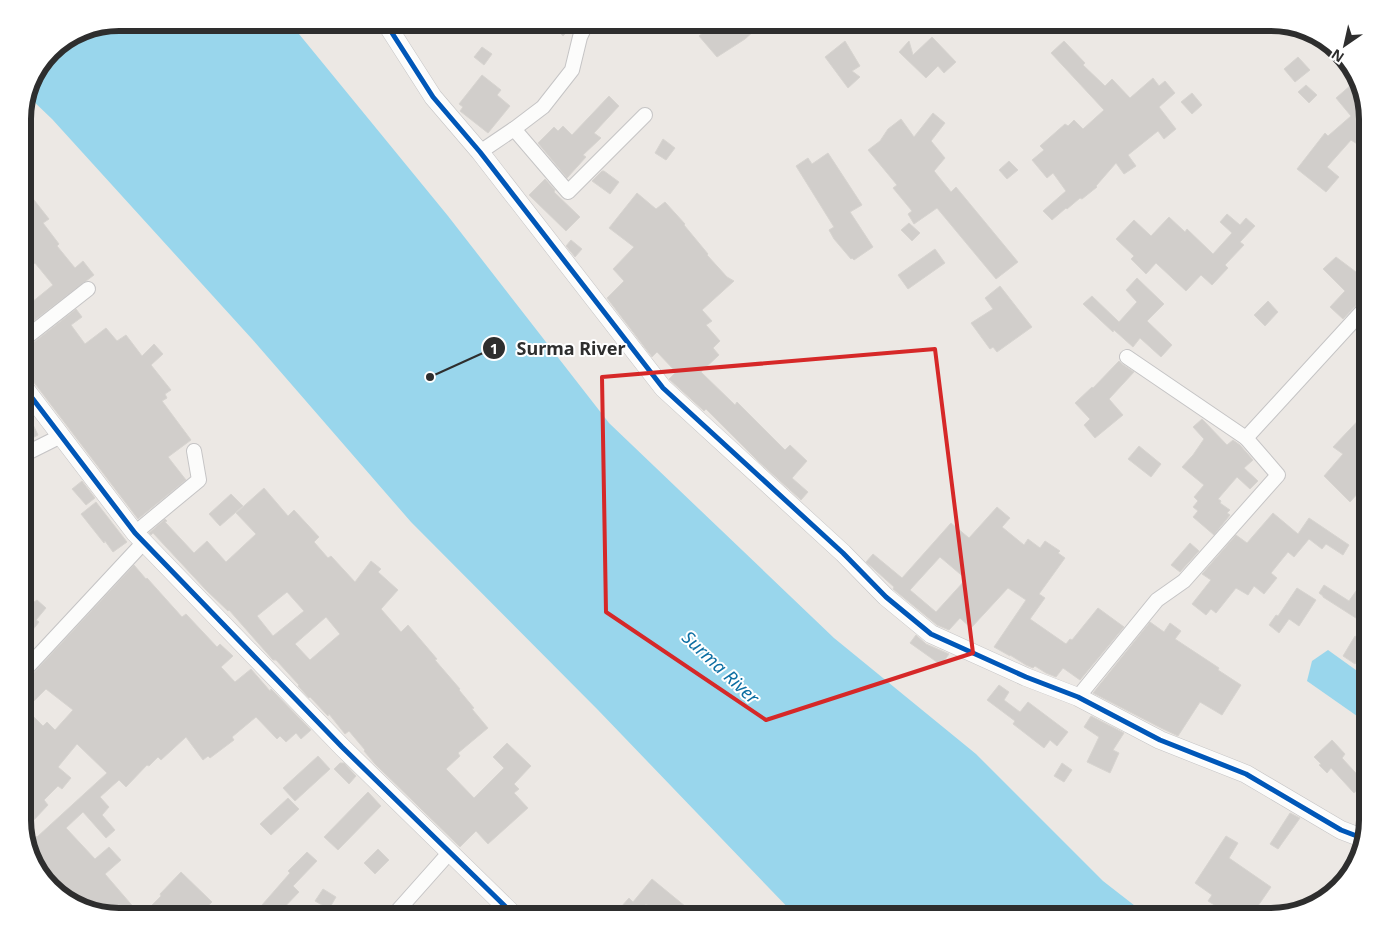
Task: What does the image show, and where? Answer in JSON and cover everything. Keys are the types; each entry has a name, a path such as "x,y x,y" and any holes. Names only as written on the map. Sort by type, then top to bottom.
{"street":[{"path":"392,31 433,98 480,152 663,388 843,553 886,597 931,634 1026,677 1078,697 1160,740 1246,774 1341,830 1357,836"},
{"path":"480,152 543,107 572,70 583,31"},
{"path":"514,129 568,192 645,114"},
{"path":"31,334 88,289"},
{"path":"1246,438 1359,316"},
{"path":"1078,697 1157,600 1184,581 1278,475 1246,438 1128,357"},
{"path":"31,397 140,537 342,747 507,908"},
{"path":"31,452 61,436"},
{"path":"31,663 140,537 199,480 194,451"},
{"path":"399,908 449,853"}],"highlighted area":[{"path":"935,349 973,653 766,720 606,612 602,377"}],"water":[{"path":"113,31 297,31 448,216 609,423 834,638 976,754 1103,881 1138,908 788,908 598,710 411,522 252,339 52,119 33,101 38,85 46,70 57,57 70,46 85,38"},
{"path":"1328,650 1359,672 1359,713 1357,716 1307,681 1312,661"}],"building":[{"path":"558,31 568,31 563,36"},
{"path":"705,31 754,31 717,57 699,36"},
{"path":"932,37 956,62 944,73 938,66 926,78 899,52 909,41 913,55"},
{"path":"845,41 860,66 852,71 860,77 848,88 825,57"},
{"path":"1064,41 1085,63 1083,65 1105,86 1112,79 1130,98 1153,78 1159,86 1165,81 1175,93 1159,107 1176,129 1164,139 1158,131 1128,155 1136,166 1124,174 1116,163 1097,187 1052,220 1043,211 1066,191 1053,173 1047,178 1032,160 1044,150 1040,146 1065,124 1068,126 1074,120 1083,129 1104,110 1051,53"},
{"path":"482,47 492,54 484,65 474,57"},
{"path":"1298,57 1310,70 1295,82 1284,69"},
{"path":"482,75 501,90 497,95 510,106 488,133 460,111 463,107 459,104"},
{"path":"1306,85 1317,95 1309,103 1298,92"},
{"path":"1351,85 1352,86 1359,113 1359,145 1351,140 1327,167 1339,177 1326,192 1297,169 1325,133 1328,136 1351,116 1336,98"},
{"path":"1192,93 1202,105 1192,114 1181,102"},
{"path":"609,96 619,106 594,133 601,138 583,155 586,157 567,178 538,143 554,127 558,131 563,126 572,135"},
{"path":"933,113 945,123 931,141 945,158 934,171 951,192 956,187 1018,262 996,279 937,208 914,224 908,214 912,211 893,188 897,185 868,150 880,141 888,129 901,119 914,137"},
{"path":"663,139 675,148 666,160 655,153"},
{"path":"828,153 862,205 850,212 873,247 854,260 834,239 829,230 834,227 796,166 808,158 812,164"},
{"path":"1009,161 1018,170 1007,179 999,170"},
{"path":"602,171 619,182 610,194 592,181"},
{"path":"545,179 555,190 554,192 580,217 566,231 529,195"},
{"path":"637,193 656,209 665,202 685,224 707,255 727,277 734,281 702,310 712,321 706,325 720,341 713,348 719,355 701,372 735,405 737,402 785,450 790,445 807,461 792,478 808,492 801,500 758,461 706,409 704,411 669,379 676,372 657,352 652,357 607,298 624,281 613,269 634,247 609,228"},
{"path":"31,196 49,219 43,223 59,244 57,246 75,268 83,261 94,275 31,323 31,303 53,285 35,263 31,266"},
{"path":"1227,214 1240,225 1246,218 1255,226 1240,242 1244,245 1225,265 1228,268 1212,285 1201,275 1186,291 1156,263 1146,274 1131,259 1134,256 1116,239 1134,220 1151,236 1169,217 1185,232 1187,229 1213,254 1232,233 1220,222"},
{"path":"909,223 920,233 912,241 901,230"},
{"path":"571,240 582,249 575,257 566,246"},
{"path":"935,249 945,263 908,289 898,275"},
{"path":"1336,257 1356,272 1359,269 1359,302 1343,319 1330,307 1345,291 1323,269"},
{"path":"1137,278 1164,304 1147,321 1172,345 1161,357 1140,338 1133,347 1114,330 1113,332 1083,304 1092,296 1119,322 1137,302 1126,290"},
{"path":"1000,286 1032,327 997,352 993,347 990,349 971,323 993,309 985,298"},
{"path":"1268,301 1278,312 1265,326 1254,315"},
{"path":"76,309 82,317 71,325 85,344 106,328 117,341 126,335 142,356 154,344 163,354 151,365 171,390 165,394 167,398 162,401 191,440 168,457 186,480 138,519 31,379 31,345"},
{"path":"1119,361 1134,372 1109,399 1123,415 1095,438 1084,425 1090,419 1075,403 1093,388"},
{"path":"1202,419 1227,445 1233,440 1240,445 1253,460 1244,468 1258,481 1250,489 1237,477 1218,499 1221,501 1220,503 1230,510 1227,513 1230,515 1214,535 1193,517 1198,511 1193,507 1198,501 1194,497 1204,485 1182,467 1204,439 1193,427"},
{"path":"1359,420 1359,492 1350,502 1324,476 1343,454 1333,447"},
{"path":"31,421 38,435 31,439"},
{"path":"1139,446 1161,464 1151,477 1128,459"},
{"path":"82,481 95,498 86,505 72,489"},
{"path":"264,488 288,516 294,510 319,537 314,542 328,558 331,556 355,582 371,561 381,569 378,572 398,590 381,609 401,632 408,625 437,659 435,660 460,689 474,708 472,709 488,728 458,753 460,756 446,769 474,798 504,768 493,757 507,743 531,766 514,784 519,789 514,793 528,808 488,844 476,831 460,847 375,764 349,731 345,734 329,714 328,716 309,698 229,610 206,590 153,533 151,535 149,533 165,519 167,521 165,522 194,553 207,541 226,562 256,534 236,513","holes":["287,592 304,611 273,636 257,616","326,617 340,634 310,660 295,644"]},
{"path":"231,494 243,506 220,526 209,514"},
{"path":"96,502 127,542 113,552 81,514"},
{"path":"997,507 1010,518 1002,527 1024,545 1028,539 1040,548 1045,541 1060,551 1058,553 1065,558 1039,594 1045,598 1030,619 1066,644 1070,639 1072,640 1098,608 1124,627 1080,680 1063,668 1056,677 1035,666 1033,668 1026,665 994,647 1026,600 1008,588 971,628 960,618 949,630 937,625 893,589 894,587 866,562 873,554 902,578 951,523 969,538","holes":["940,557 966,579 936,612 910,590"]},
{"path":"1273,513 1298,534 1309,518 1349,545 1343,555 1326,544 1322,549 1309,539 1294,557 1288,552 1271,573 1277,578 1264,594 1254,586 1248,595 1236,588 1216,613 1211,609 1206,615 1192,604 1211,580 1202,574 1236,535 1247,543"},
{"path":"1190,543 1199,551 1180,572 1171,565"},
{"path":"134,565 182,617 186,614 217,647 220,644 233,656 221,667 235,682 251,669 270,691 271,689 311,730 301,739 296,733 286,742 280,736 277,739 256,717 232,737 234,740 210,758 208,756 203,760 186,737 161,760 158,757 149,766 147,765 126,787 119,780 100,797 109,807 102,815 115,830 106,838 83,812 66,828 95,859 109,847 121,860 105,874 134,908 102,906 80,899 70,893 49,873 34,843 33,838 107,773 77,744 58,767 71,778 62,789 58,786 44,800 48,805 32,822 31,714 43,726 47,722 55,730 73,710 46,689 31,704 31,676"},
{"path":"1324,585 1349,601 1359,587 1359,620 1319,593"},
{"path":"1297,588 1316,600 1299,626 1289,619 1279,633 1269,625 1276,615 1278,616"},
{"path":"31,600 34,602 37,600 46,608 36,620 39,622 31,632"},
{"path":"1150,622 1164,632 1170,623 1181,631 1175,639 1241,685 1222,715 1200,702 1178,736 1093,693"},
{"path":"916,635 926,644 949,654 941,665 910,643"},
{"path":"1355,636 1359,638 1359,660 1355,664 1343,656"},
{"path":"999,685 1009,692 1004,700 1020,712 1028,702 1068,732 1057,746 1050,740 1044,748 1013,724 1015,721 987,700"},
{"path":"1091,716 1124,733 1113,750 1119,753 1110,773 1087,762 1099,737 1084,727"},
{"path":"1332,740 1345,754 1342,758 1359,776 1359,788 1354,793 1331,768 1327,773 1314,757"},
{"path":"318,756 330,769 295,801 283,788"},
{"path":"340,763 344,763 356,776 349,784 334,769"},
{"path":"1062,763 1072,770 1064,782 1054,776"},
{"path":"368,792 381,806 338,850 324,837"},
{"path":"288,798 299,809 271,835 260,824"},
{"path":"1290,813 1300,818 1278,849 1270,844"},
{"path":"1226,836 1238,843 1229,858 1271,887 1257,908 1219,908 1208,901 1212,895 1195,883"},
{"path":"378,849 389,860 375,874 364,863"},
{"path":"307,852 317,861 293,886 299,892 284,908 266,908 262,905 290,873 288,871"},
{"path":"181,872 212,902 206,908 149,908 161,896 160,894"},
{"path":"652,879 687,908 651,908 646,904 642,908 620,908 629,898 633,902"},
{"path":"323,889 336,897 330,908 315,901"}],"cycle path":[{"path":"391,31 433,97 480,152 663,388 843,553 886,597 931,634 1026,677 1078,697 1160,740 1246,774 1341,830 1357,836"},
{"path":"31,396 135,533 342,747 507,908"}],"place":[{"name":"Surma River","path":"430,377"}]}
